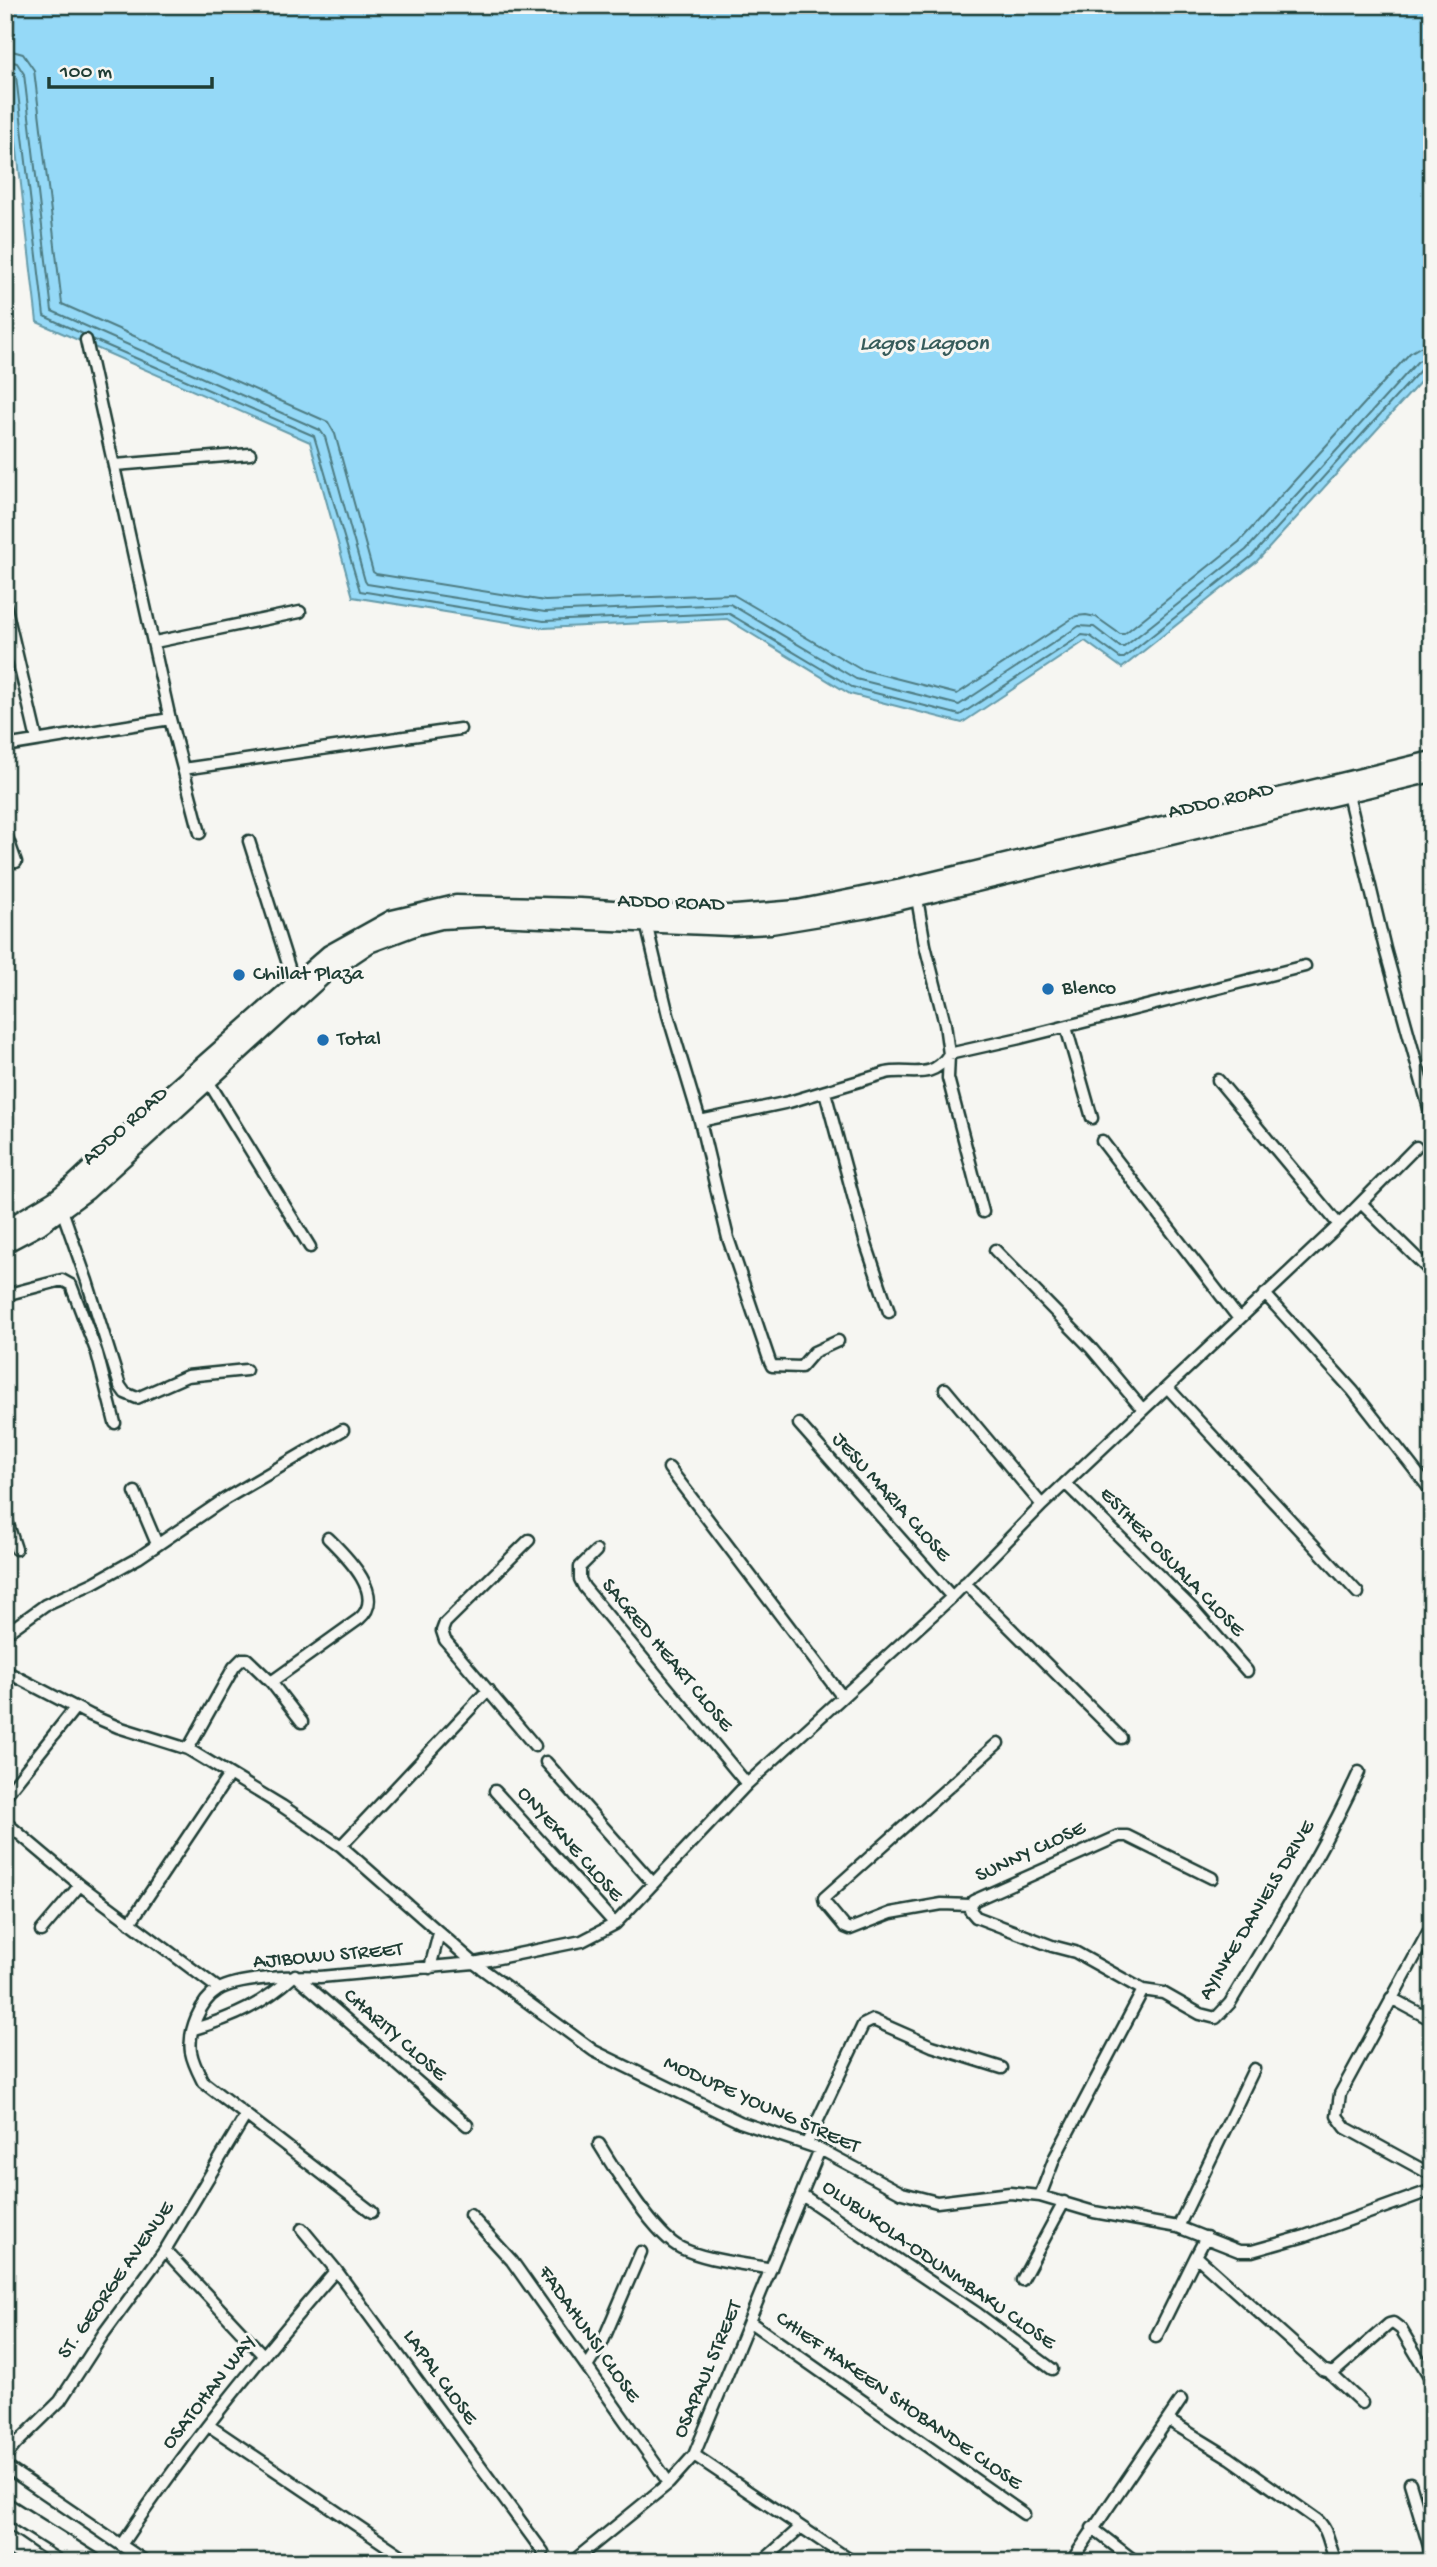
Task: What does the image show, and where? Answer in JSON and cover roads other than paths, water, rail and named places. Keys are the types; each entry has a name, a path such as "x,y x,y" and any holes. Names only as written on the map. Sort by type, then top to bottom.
{"highway":[{"path":"5,2507 92,2562"},
{"path":"5,2540 37,2562"}],"main road":[{"name":"ADDO ROAD","path":"5,1228 54,1200 74,1184 329,954 392,919 441,906 494,904 722,914 797,909 902,888 1432,760"},
{"name":"ADDO ROAD","path":"5,1244 62,1210 104,1177 327,972 369,944 400,932 440,920 497,916 701,927 771,925 917,898 1432,773"}],"street":[{"path":"86,340 170,719 200,832"},
{"path":"115,465 250,454"},
{"path":"5,604 37,740"},
{"path":"155,642 300,612"},
{"path":"5,746 170,719"},
{"path":"183,769 460,729"},
{"path":"1348,794 1385,949 1432,1119"},
{"path":"5,831 16,862"},
{"path":"249,841 294,983"},
{"path":"917,898 925,945 945,1024 948,1078 983,1212"},
{"path":"646,923 668,1015 700,1121 728,1238 772,1366 801,1367 814,1352 838,1341"},
{"path":"700,1121 825,1092 898,1070 920,1074 944,1061 948,1054 1305,966"},
{"path":"1066,1027 1092,1118"},
{"path":"1218,1080 1339,1225"},
{"path":"208,1081 310,1247"},
{"path":"825,1092 866,1244 889,1312"},
{"path":"1101,1141 1239,1318"},
{"path":"615,1924 747,1784 841,1695 952,1597 1042,1505 1339,1225 1416,1147"},
{"path":"1360,1203 1432,1273"},
{"path":"62,1210 124,1392 136,1398 187,1376 246,1370"},
{"path":"995,1250 1091,1348 1143,1410"},
{"path":"5,1295 62,1280 71,1285 96,1353 115,1423"},
{"path":"1265,1294 1353,1391 1432,1492"},
{"path":"1167,1387 1357,1592"},
{"path":"945,1389 1042,1505"},
{"name":"JESU MARIA CLOSE","path":"799,1424 952,1597"},
{"path":"5,1634 45,1605 93,1583 157,1545 225,1499 343,1430"},
{"path":"669,1468 841,1695"},
{"name":"ESTHER OSUALA CLOSE","path":"1065,1483 1166,1581 1247,1671"},
{"path":"135,1492 157,1545"},
{"path":"5,1516 16,1549"},
{"path":"271,1682 359,1619 367,1610 368,1595 363,1579 351,1561 328,1538"},
{"path":"529,1540 445,1623 442,1631 445,1640 535,1746"},
{"name":"SACRED HEART CLOSE","path":"596,1551 580,1567 580,1579 584,1587 747,1784"},
{"path":"965,1583 1121,1738"},
{"path":"188,1749 238,1661 247,1659 271,1682 302,1722"},
{"name":"MODUPE YOUNG STREET","path":"5,1671 118,1727 188,1749 282,1806 341,1846 474,1963 594,2051 740,2122 820,2148 902,2193 937,2202 1010,2193 1040,2196 1106,2214 1178,2227 1239,2251 1252,2251 1305,2236 1432,2190"},
{"path":"341,1846 488,1690"},
{"path":"5,1796 75,1708"},
{"path":"970,1905 942,1904 891,1913 850,1929 831,1911 824,1898 998,1743"},
{"path":"546,1762 652,1882"},
{"name":"AYINKE DANIELS DRIVE","path":"1143,1990 1169,1996 1207,2017 1220,2015 1230,2003 1307,1872 1343,1809 1359,1772"},
{"path":"131,1923 229,1775"},
{"name":"ONYEKNE CLOSE","path":"495,1791 615,1924"},
{"path":"10,1826 80,1885 219,1989 203,2004 194,2029 191,2048 194,2064 203,2082 372,2212"},
{"name":"SUNNY CLOSE","path":"1143,1990 1075,1952 976,1917 970,1910 970,1905 973,1901 1119,1836 1127,1836 1212,1878"},
{"path":"41,1931 80,1885"},
{"name":"AJIBOWU STREET","path":"219,1989 254,1980 295,1975 320,1977 474,1963 582,1941 615,1924"},
{"path":"1432,1925 1340,2094 1336,2116 1346,2128 1432,2175"},
{"path":"430,1968 439,1933"},
{"path":"194,2029 228,2019 260,2003 295,1975"},
{"name":"CHARITY CLOSE","path":"295,1975 467,2125"},
{"path":"1040,2196 1055,2157 1143,1990"},
{"path":"1391,1998 1432,2020"},
{"path":"807,2143 834,2081 867,2021 873,2020 932,2046 1002,2068"},
{"path":"1178,2227 1254,2069"},
{"name":"ST. GEORGE AVENUE","path":"5,2458 60,2401 104,2333 165,2250 246,2115"},
{"path":"598,2144 649,2218 675,2245 709,2257 771,2269"},
{"name":"OSAPAUL STREET","path":"572,2562 670,2483 694,2455 820,2148"},
{"name":"OLUBUKOLA-ODUNMBAKU CLOSE","path":"802,2194 978,2314 1052,2369"},
{"path":"1022,2280 1064,2202"},
{"name":"FADAHUNSI CLOSE","path":"470,2215 512,2261 670,2483"},
{"name":"LAPAL CLOSE","path":"302,2229 336,2270 544,2552"},
{"path":"1156,2337 1206,2236"},
{"path":"165,2250 263,2355"},
{"path":"587,2367 602,2343 641,2252"},
{"path":"1196,2256 1362,2403"},
{"name":"OSATOHAN WAY","path":"121,2545 208,2425 263,2355 336,2270"},
{"name":"CHIEF HAKEEN SHOBANDE CLOSE","path":"750,2322 1024,2514"},
{"path":"1331,2374 1393,2323 1401,2329 1432,2381"},
{"path":"1071,2562 1181,2400"},
{"path":"1168,2420 1230,2458 1316,2519 1327,2531 1332,2554 1337,2562"},
{"path":"208,2425 411,2562"},
{"path":"694,2455 853,2562"},
{"path":"5,2466 146,2562"},
{"path":"1410,2483 1432,2556"},
{"path":"762,2562 801,2527"},
{"path":"1093,2528 1136,2562"}],"water":[{"name":"Lagos Lagoon","path":"5,5 1432,5 1432,369 1257,561 1122,668 1085,641 962,723 850,694 727,619 544,628 353,597 310,442 37,322 5,47"}],"place":[{"name":"Chillat Plaza","path":"239,975"},
{"name":"Blenco","path":"1048,989"},
{"name":"Total","path":"323,1040"}]}
